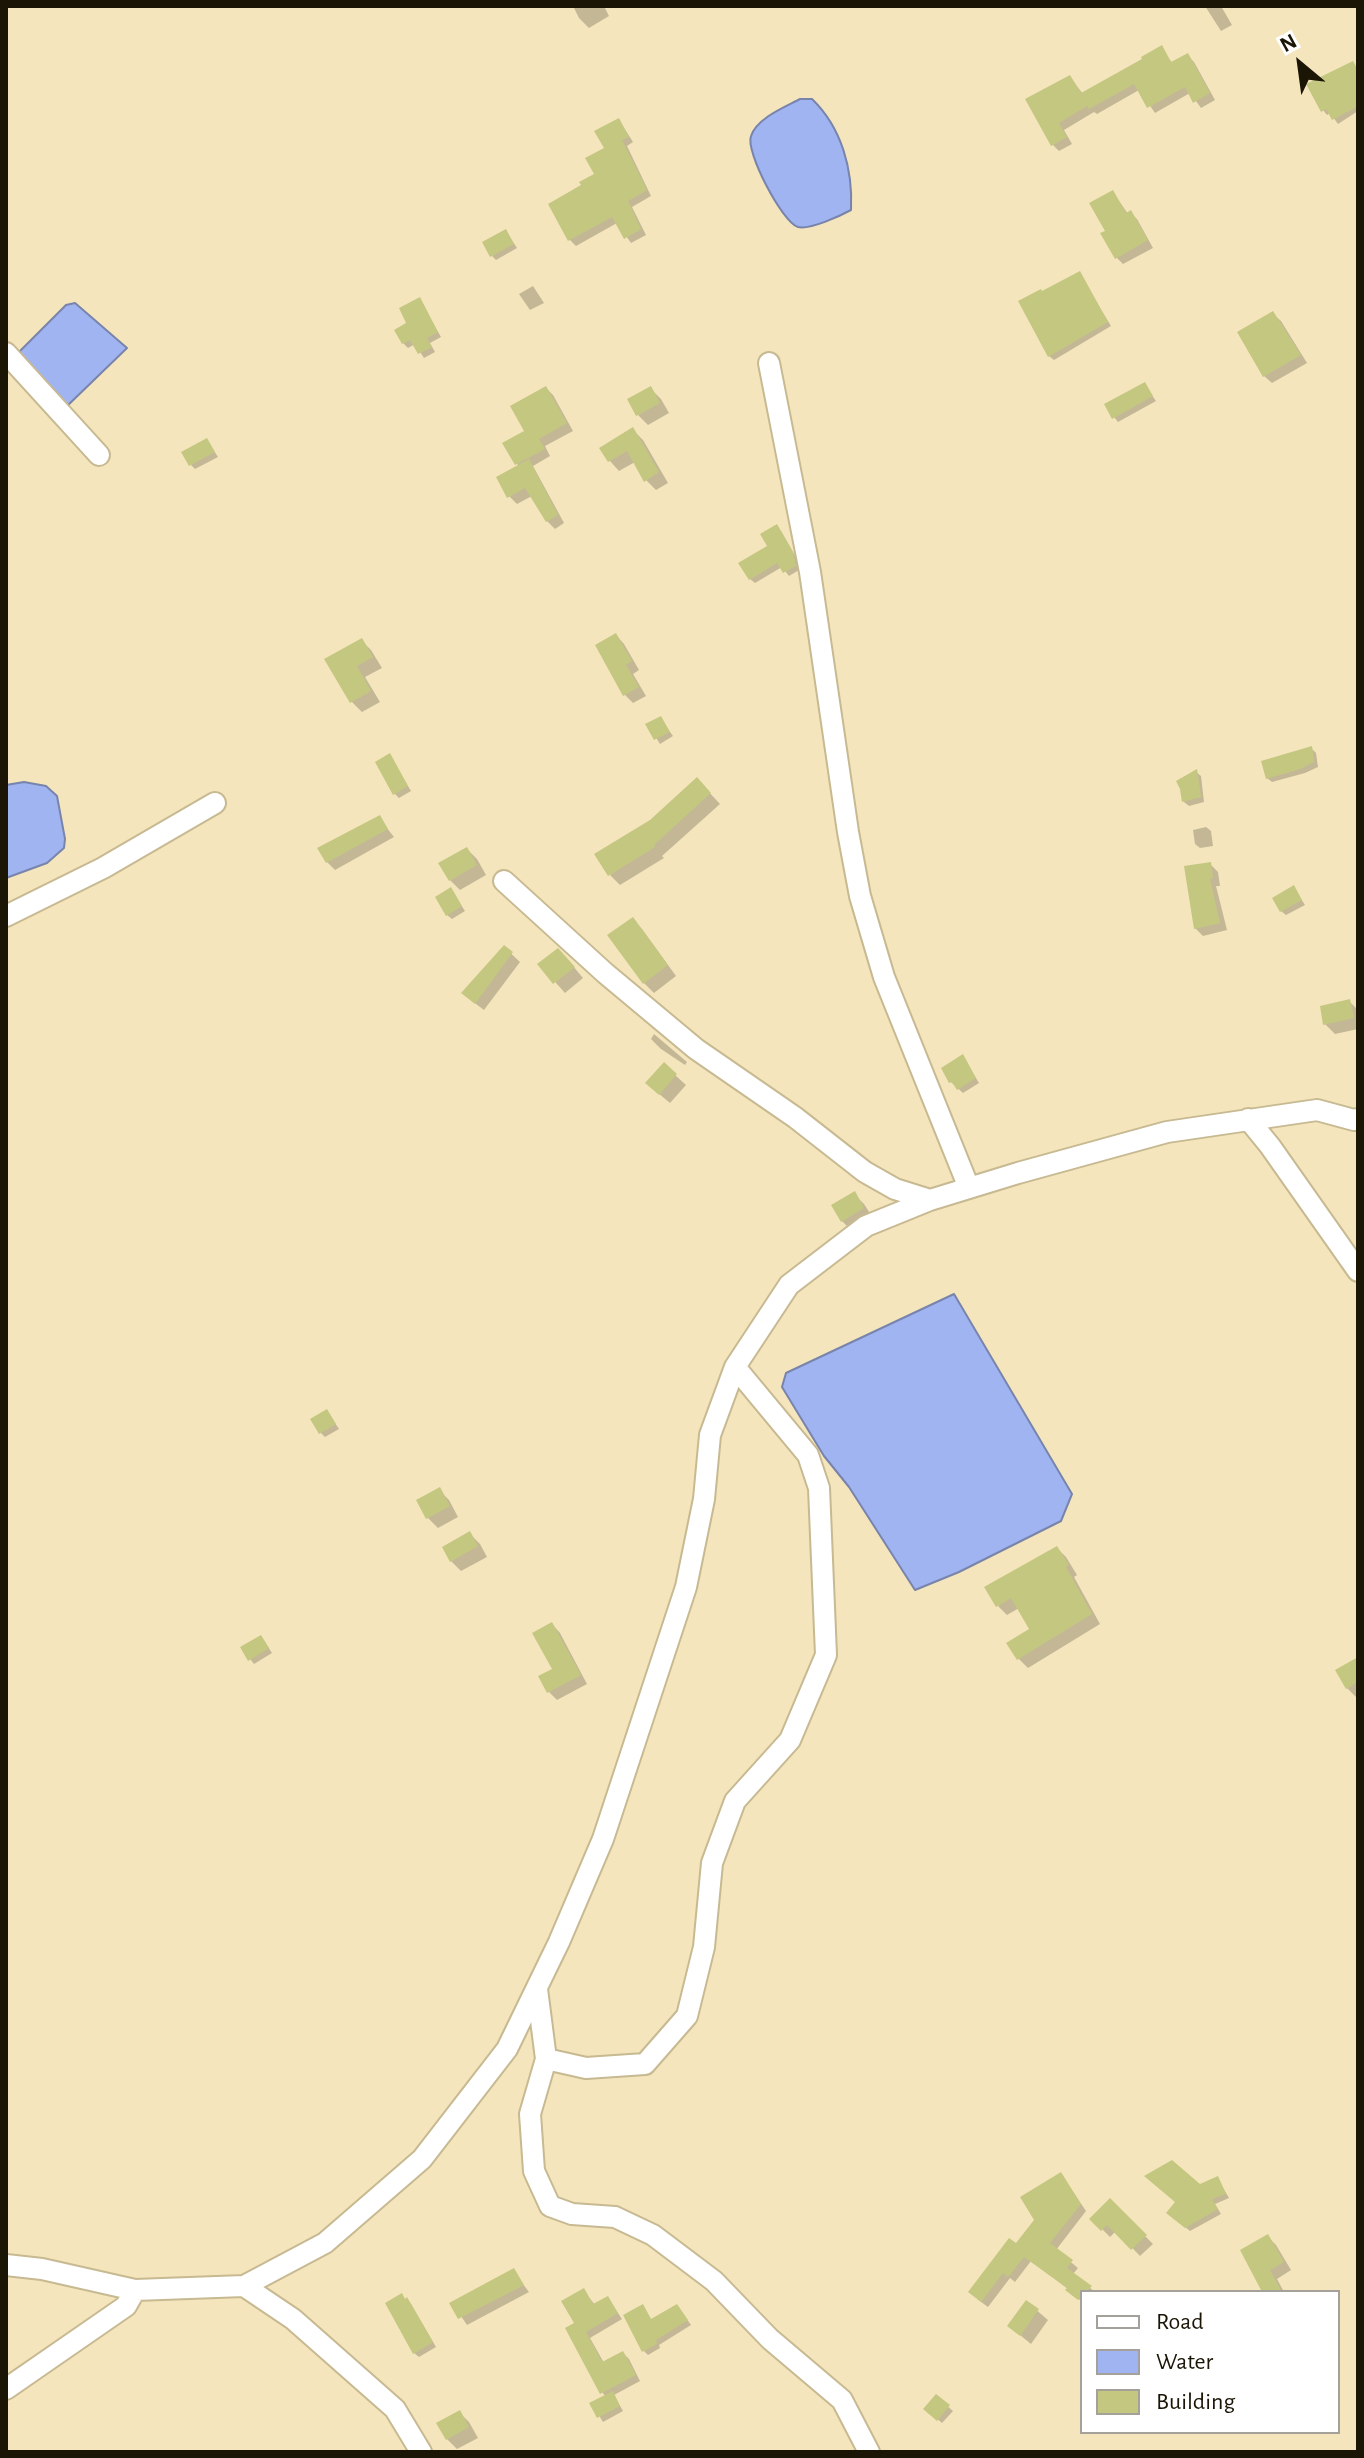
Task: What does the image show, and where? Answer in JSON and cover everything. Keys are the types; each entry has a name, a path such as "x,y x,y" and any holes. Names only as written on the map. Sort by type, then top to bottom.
{"street":[{"path":"6,353 99,455"},
{"path":"769,363 810,572 860,896 884,977 969,1188"},
{"path":"6,916 103,868 215,803"},
{"path":"504,881 605,973 696,1049 796,1118 865,1172 895,1189 930,1200"},
{"path":"6,2265 42,2269 135,2290 244,2286 325,2243 422,2159 507,2049 559,1942 603,1839 686,1587 701,1514 710,1435 735,1367 789,1285 866,1226 969,1188 1167,1132 1317,1110 1358,1119"},
{"path":"1248,1119 1358,1271"},
{"path":"546,2059 586,2068 645,2064 687,2016 704,1947 712,1863 735,1801 790,1740 826,1655 819,1488 808,1455 735,1367"},
{"path":"537,1988 546,2059 530,2114 534,2171 550,2206 572,2214 615,2217 653,2235 714,2281 770,2339 842,2400 869,2452"},
{"path":"244,2286 293,2319 395,2409 421,2452"},
{"path":"6,2389 126,2306 135,2290"}],"water":[{"path":"800,99 812,99 838,136 844,150 851,195 851,210 825,222 803,227 798,227 783,213 759,170 751,144 751,136 759,124"},
{"path":"75,303 127,348 64,409 19,352 66,305"},
{"path":"24,782 46,786 57,796 64,848 47,863 6,878 6,785"},
{"path":"954,1294 1072,1494 1061,1521 959,1572 915,1590 849,1487 824,1456 782,1387 786,1373"}],"building":[{"path":"1162,45 1171,62 1188,53 1210,93 1193,103 1185,87 1147,108 1134,84 1059,123 1067,137 1051,146 1025,99 1070,75 1081,93"},
{"path":"1353,61 1358,70 1358,106 1332,120 1326,109 1321,112 1306,84"},
{"path":"619,118 629,137 622,140 647,190 628,201 641,229 624,239 612,217 568,241 548,204 594,174 585,158 604,148 594,131"},
{"path":"1113,190 1126,213 1131,210 1148,240 1115,259 1100,233 1105,231 1089,203"},
{"path":"506,229 514,244 490,257 482,242"},
{"path":"1080,271 1108,322 1048,357 1018,301"},
{"path":"420,297 438,332 427,338 432,347 418,354 410,340 402,344 394,330 406,323 399,308"},
{"path":"1273,311 1301,355 1263,377 1237,332"},
{"path":"1145,382 1153,396 1112,419 1104,404"},
{"path":"546,386 567,423 539,439 545,449 515,465 502,443 524,431 510,406"},
{"path":"651,386 660,403 636,416 627,399"},
{"path":"633,427 659,472 644,482 627,451 608,462 599,448"},
{"path":"207,438 215,452 189,466 181,452"},
{"path":"529,459 558,515 546,522 525,488 507,498 496,477"},
{"path":"777,524 793,552 796,566 783,573 777,563 749,580 738,563 767,546 760,534"},
{"path":"616,633 632,661 626,665 639,687 623,696 595,645"},
{"path":"362,638 373,657 357,666 371,691 350,703 324,659"},
{"path":"661,716 670,732 654,740 645,724"},
{"path":"1312,746 1314,762 1266,779 1261,761"},
{"path":"390,753 408,786 393,795 375,762"},
{"path":"1197,769 1201,797 1182,802 1176,781"},
{"path":"697,777 711,793 655,847 608,876 594,854 650,820"},
{"path":"380,815 388,829 326,863 317,848"},
{"path":"467,847 477,865 449,881 438,863"},
{"path":"1211,862 1213,878 1210,879 1220,923 1194,929 1184,866"},
{"path":"1294,885 1302,900 1280,912 1272,898"},
{"path":"451,887 462,906 446,916 435,897"},
{"path":"633,917 668,965 643,984 607,935"},
{"path":"504,945 513,952 475,1004 461,993"},
{"path":"558,948 575,967 553,984 537,964"},
{"path":"1350,999 1354,1018 1323,1025 1320,1006"},
{"path":"963,1054 976,1078 957,1090 941,1068"},
{"path":"664,1062 677,1074 659,1095 645,1083"},
{"path":"855,1191 864,1208 841,1222 831,1205"},
{"path":"327,1409 336,1424 319,1434 310,1419"},
{"path":"440,1487 450,1506 426,1519 416,1500"},
{"path":"470,1531 478,1546 450,1562 442,1547"},
{"path":"1057,1546 1092,1614 1017,1660 1006,1643 1029,1629 1011,1598 996,1607 984,1587"},
{"path":"552,1622 581,1675 547,1693 538,1676 552,1669 532,1633"},
{"path":"261,1635 269,1648 248,1661 240,1647"},
{"path":"1358,1657 1358,1682 1346,1689 1335,1670"},
{"path":"1172,2160 1200,2184 1218,2176 1226,2194 1212,2199 1218,2209 1185,2228 1166,2213 1175,2202 1144,2176"},
{"path":"1061,2172 1081,2204 1050,2243 1073,2260 1067,2268 1092,2286 1088,2290 1080,2290 1078,2300 1065,2290 1067,2288 1024,2257 1008,2277 1003,2273 981,2302 968,2292 1009,2238 1016,2243 1034,2220 1020,2197"},
{"path":"1110,2198 1147,2235 1131,2250 1107,2225 1101,2231 1089,2219"},
{"path":"1268,2234 1284,2262 1270,2270 1281,2290 1261,2290 1240,2250"},
{"path":"514,2268 524,2285 458,2319 449,2303"},
{"path":"584,2288 593,2304 608,2296 618,2313 586,2332 602,2362 623,2351 636,2375 600,2394 565,2328 574,2323 561,2301"},
{"path":"402,2293 433,2342 413,2354 385,2303"},
{"path":"1026,2300 1039,2309 1020,2336 1007,2326"},
{"path":"643,2304 651,2319 677,2304 688,2320 642,2352 623,2315"},
{"path":"613,2391 620,2406 597,2418 589,2403"},
{"path":"936,2394 950,2405 937,2421 923,2409"},
{"path":"460,2410 469,2427 446,2440 436,2423"}]}
